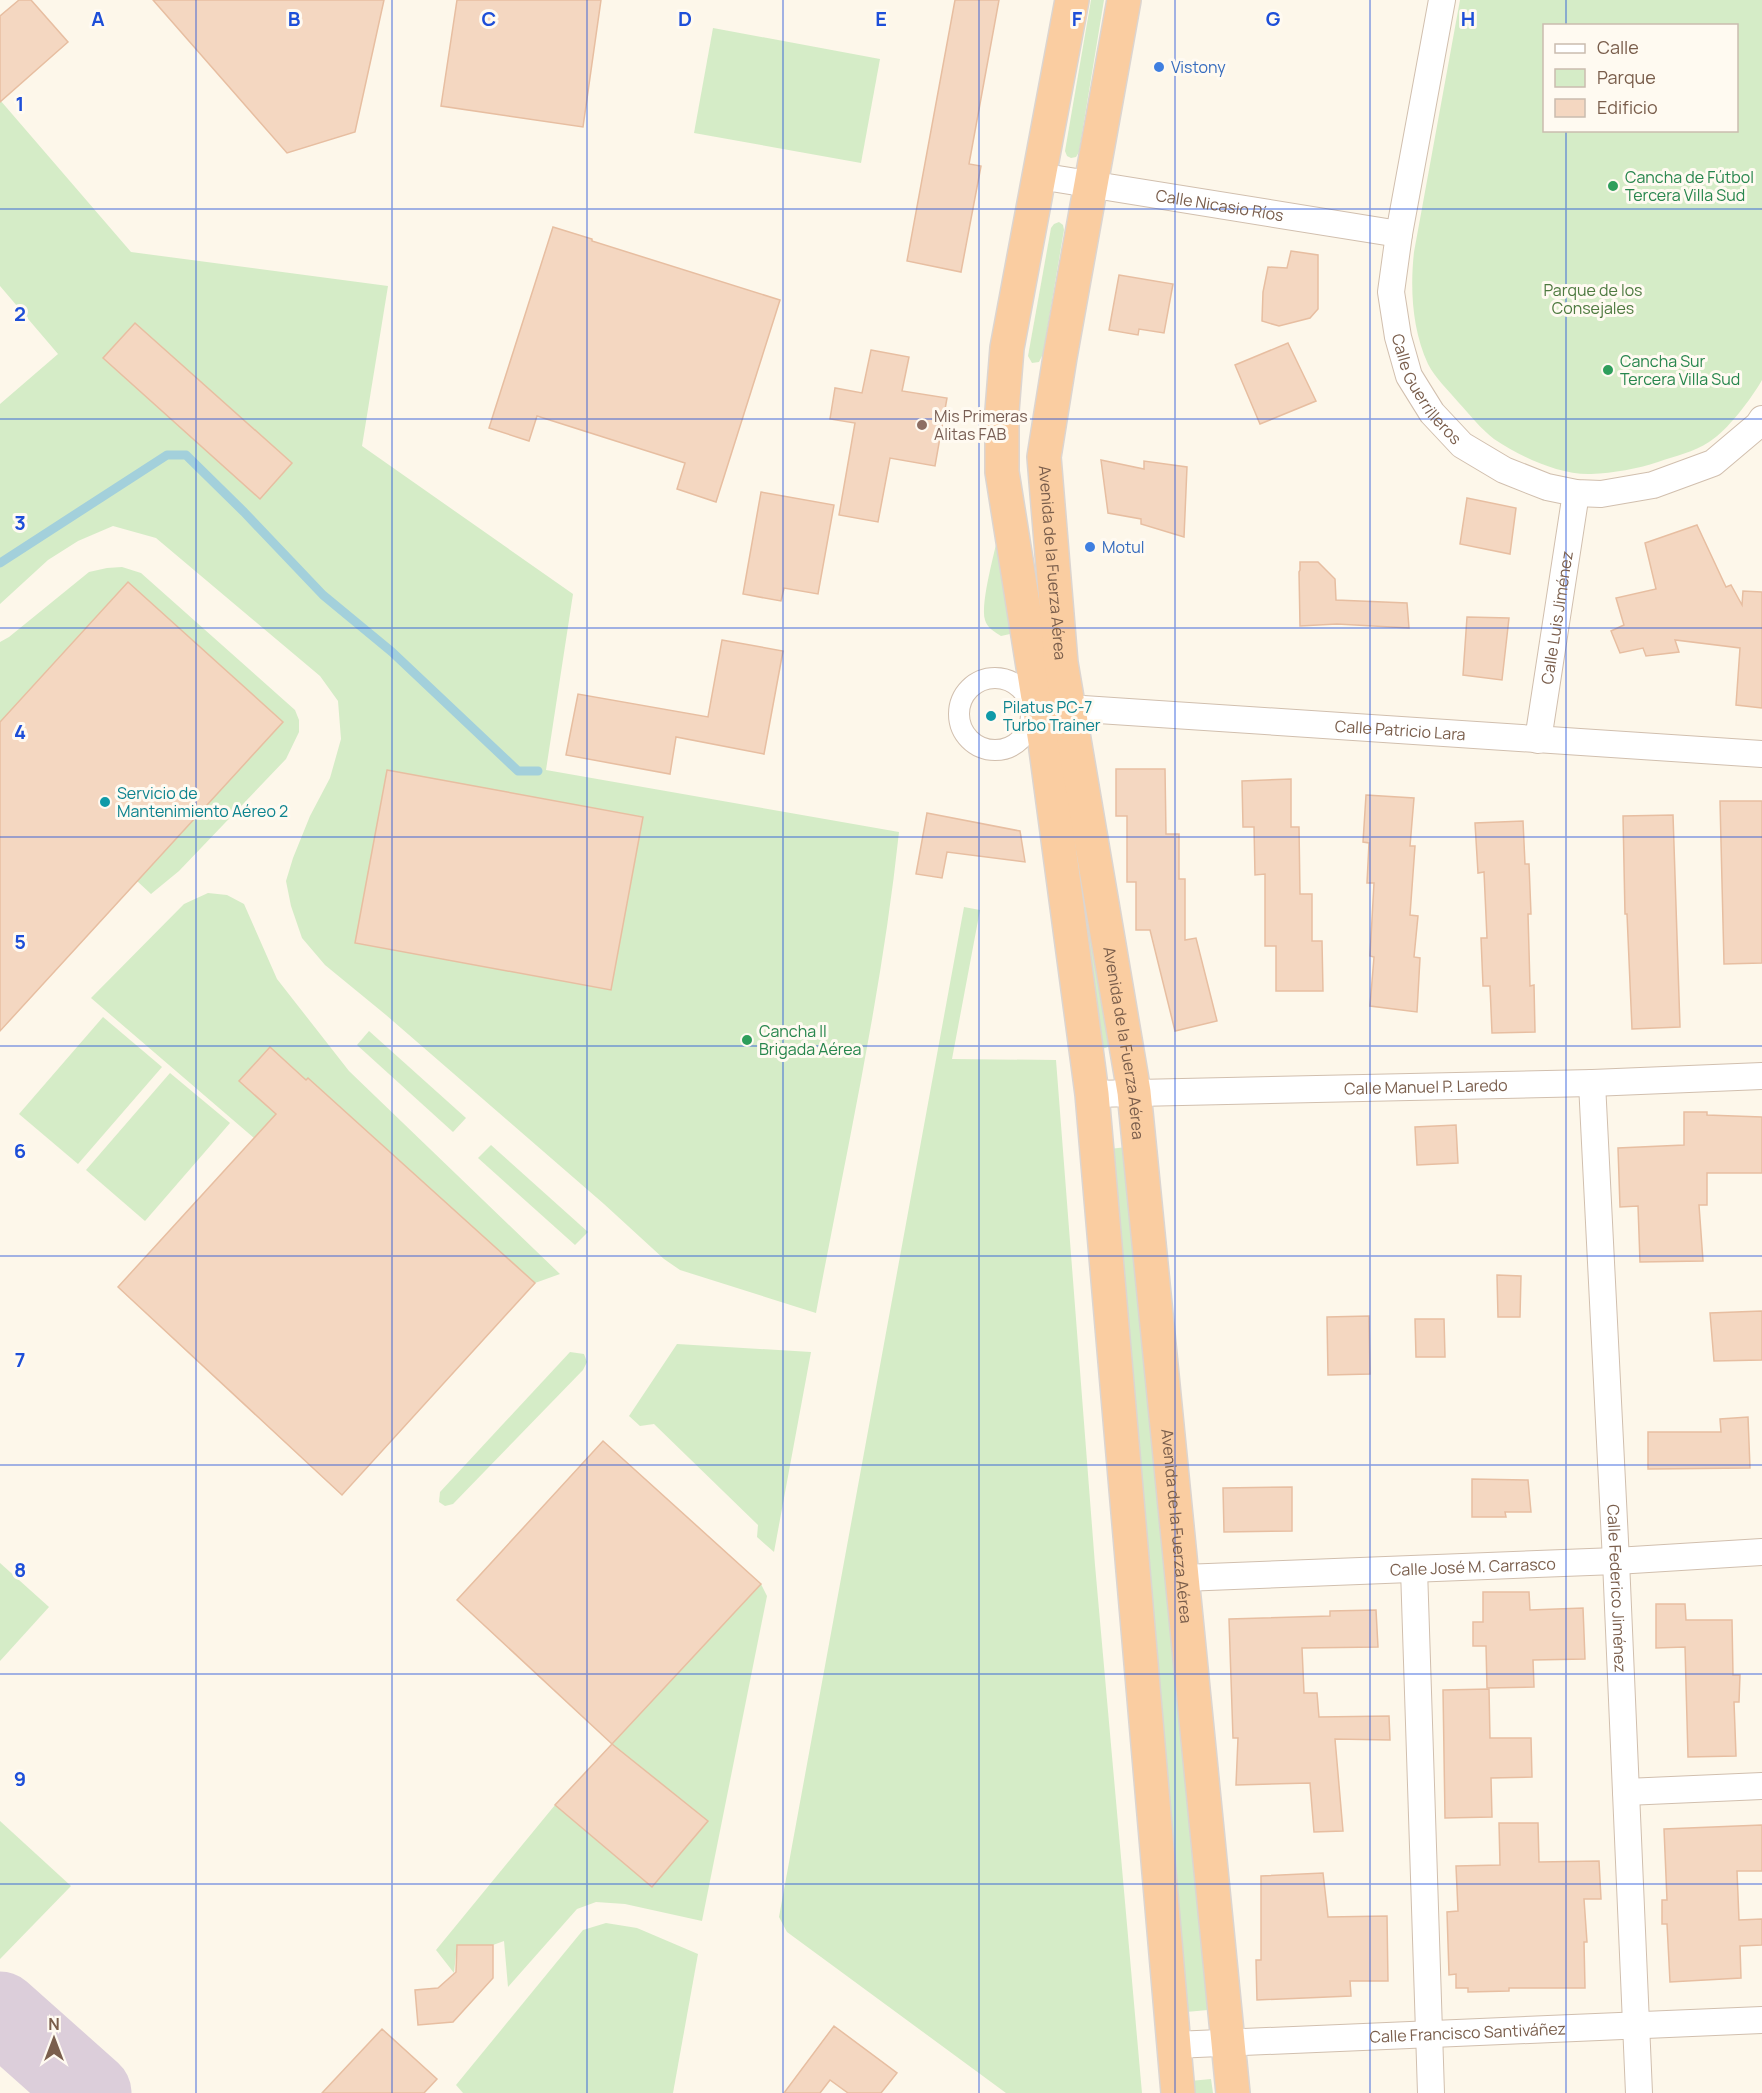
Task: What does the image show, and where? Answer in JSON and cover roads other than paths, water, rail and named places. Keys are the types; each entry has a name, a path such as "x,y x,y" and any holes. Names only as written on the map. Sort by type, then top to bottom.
{"highway":[{"name":"Avenida de la Fuerza Aérea","path":"1072,0 1007,348 1002,411 1002,472 1054,707 1134,1092 1233,2093"},
{"name":"Avenida de la Fuerza Aérea","path":"1124,0 1044,457 1061,663 1054,707 1092,1094 1178,2093"}],"street":[{"name":"Calle Guerrilleros","path":"1442,0 1390,292 1398,337 1409,376 1432,413 1462,445 1504,470 1547,487 1576,493 1600,494 1653,485 1713,463 1762,419"},
{"name":"Calle Nicasio Ríos","path":"1039,176 1399,234"},
{"name":"Calle Luis Jiménez","path":"1538,740 1576,493"},
{"name":"Calle Patricio Lara","path":"1054,707 1762,754"},
{"name":"Calle Manuel P. Laredo","path":"1092,1094 1592,1083 1762,1076"},
{"name":"Calle Federico Jiménez","path":"1592,1083 1639,2093"},
{"name":"Calle José M. Carrasco","path":"1183,1578 1616,1561 1762,1552"},
{"path":"1414,1569 1431,2093"},
{"path":"1626,1792 1762,1785"},
{"name":"Calle Francisco Santiváñez","path":"1174,2045 1762,2020"}],"waterway":[{"path":"0,563 167,455 186,455 323,595 392,652 518,771 538,771"}],"place":[{"name":"Vistony","path":"1159,67"},
{"name":"Cancha de Fútbol Tercera Villa Sud","path":"1613,186"},
{"name":"Cancha Sur Tercera Villa Sud","path":"1608,370"},
{"name":"Mis Primeras Alitas FAB","path":"922,425"},
{"name":"Motul","path":"1090,547"},
{"name":"Pilatus PC-7 Turbo Trainer","path":"991,716"},
{"name":"Servicio de Mantenimiento Aéreo 2","path":"105,802"},
{"name":"Cancha II Brigada Aérea","path":"747,1040"}],"park label":[{"name":"Parque de los Consejales","path":"1593,299"}]}
